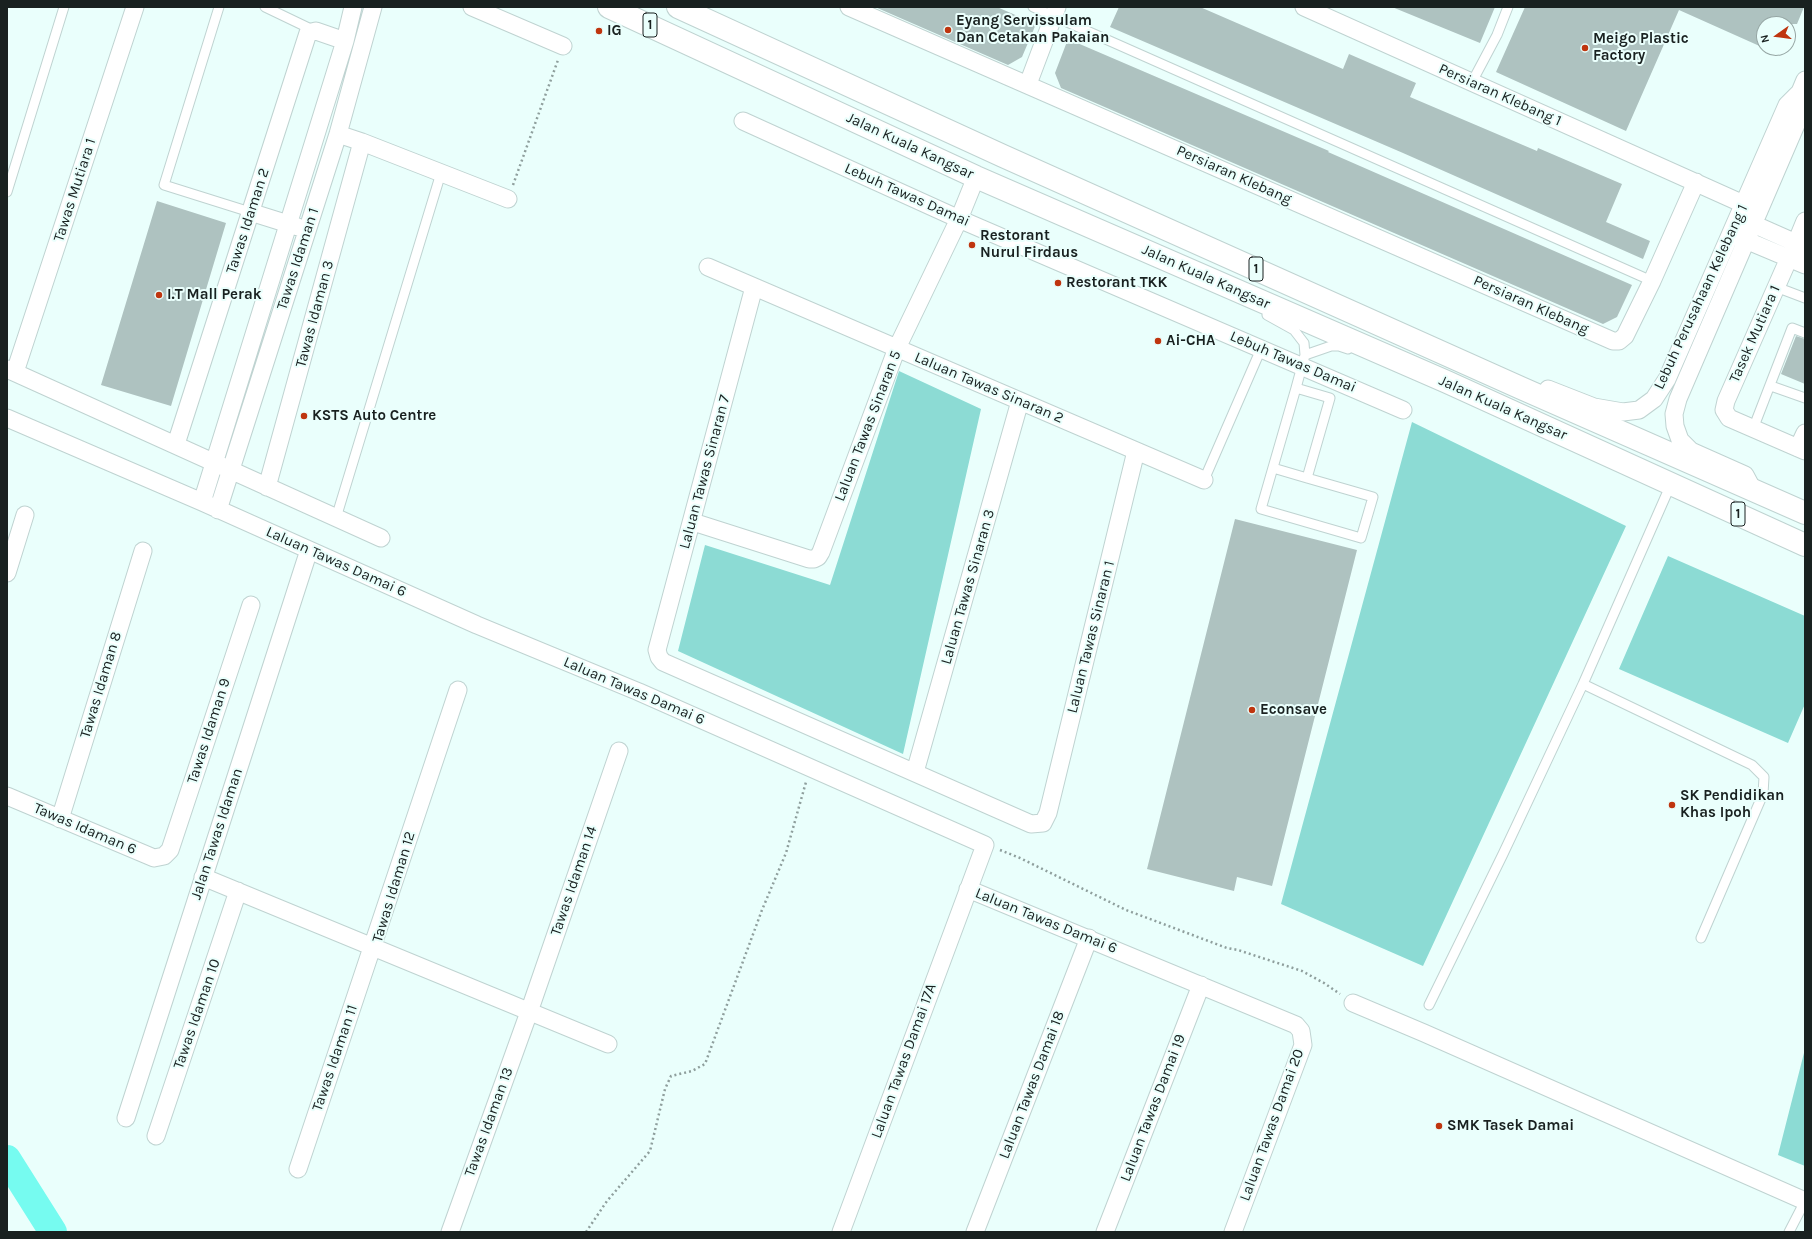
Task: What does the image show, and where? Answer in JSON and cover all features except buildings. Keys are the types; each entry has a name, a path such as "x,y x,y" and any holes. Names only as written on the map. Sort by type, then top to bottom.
{"highway":[{"name":"Jalan Kuala Kangsar","path":"609,7 1249,303 1415,368 1805,545"},
{"name":"Jalan Kuala Kangsar","path":"678,7 1003,156 1521,388 1805,513"}],"street":[{"name":"Tawas Mutiara 1","path":"11,371 135,7"},
{"name":"Tawas Idaman 1","path":"202,502 354,7"},
{"name":"Tawas Idaman 1","path":"218,510 338,134 373,7"},
{"path":"472,7 563,46"},
{"name":"Persiaran Klebang","path":"849,7 1613,341 1619,341 1625,336 1652,281"},
{"name":"Persiaran Klebang 1","path":"1304,7 1696,182 1748,214 1797,249"},
{"path":"1028,84 1056,12"},
{"path":"316,32 345,40"},
{"name":"Tawas Idaman 2","path":"176,444 308,33 316,32"},
{"name":"Lebuh Perusahaan Kelebang 1","path":"1521,388 1546,388 1594,407 1623,412 1639,410 1654,399 1667,379 1748,214 1802,111 1802,86"},
{"name":"Lebuh Tawas Damai","path":"743,121 959,219 1261,349 1304,360 1403,410"},
{"path":"338,134 508,198"},
{"name":"Tawas Idaman 3","path":"267,487 362,142"},
{"name":"Laluan Tawas Sinaran 5","path":"693,522 809,559 814,559 818,556 821,552 897,348 959,219 976,177"},
{"path":"1652,281 1696,182"},
{"path":"250,212 307,230"},
{"name":"Tasek Mutiara 1","path":"1753,429 1729,418 1724,410 1726,401 1776,287 1797,249 1805,221"},
{"path":"1738,237 1797,249 1805,265"},
{"name":"Lebuh Perusahaan Kelebang 1","path":"1738,237 1678,399 1674,414 1675,426 1680,440 1691,451 1745,474 1753,490"},
{"name":"Laluan Tawas Sinaran 2","path":"708,268 1204,480"},
{"name":"Laluan Tawas Sinaran 7","path":"754,287 693,522 657,650 659,657 662,662 915,772"},
{"path":"11,371 232,469 267,487 380,538"},
{"name":"Laluan Tawas Sinaran 3","path":"915,772 1020,401"},
{"name":"Laluan Tawas Damai 6","path":"7,418 202,502 477,625 639,692 809,768 983,843 985,845 985,849 968,889 1201,985"},
{"path":"1753,429 1802,450 1805,433"},
{"name":"Laluan Tawas Sinaran 1","path":"915,772 1031,824 1043,823 1048,813 1136,451"},
{"path":"7,573 25,515"},
{"name":"Jalan Tawas Idaman","path":"126,1118 309,550"},
{"name":"Tawas Idaman 8","path":"60,819 143,551"},
{"name":"Tawas Idaman 9","path":"164,856 170,850 251,604"},
{"name":"Tawas Idaman 12","path":"458,690 372,947 608,1044"},
{"name":"Tawas Idaman 14","path":"529,1012 618,751"},
{"name":"Tawas Idaman 6","path":"7,796 154,858 164,856"},
{"path":"203,877 372,947"},
{"name":"Laluan Tawas Damai 17A","path":"841,1232 968,889"},
{"name":"Tawas Idaman 10","path":"156,1136 238,891"},
{"name":"Laluan Tawas Damai 18","path":"975,1232 1089,938"},
{"name":"Tawas Idaman 11","path":"298,1169 372,947"},
{"name":"Laluan Tawas Damai 19","path":"1104,1232 1201,985"},
{"name":"Laluan Tawas Damai 20","path":"1201,985 1296,1025 1303,1035 1303,1045 1233,1232"},
{"path":"1353,1004 1424,1033 1805,1201"},
{"name":"Tawas Idaman 13","path":"450,1232 529,1012"}],"lane":[{"path":"7,192 64,7"},
{"path":"219,7 164,185 250,212"},
{"path":"265,7 316,32"},
{"path":"1033,7 1056,12 1652,281"},
{"path":"1472,82 1497,35 1508,7"},
{"path":"336,518 441,172"},
{"path":"1776,287 1805,298"},
{"path":"1249,303 1294,330 1304,343 1304,360 1261,509 1361,538 1373,497 1273,468"},
{"path":"1753,429 1771,386 1792,328 1805,333"},
{"path":"1304,360 1331,346 1339,346 1401,371 1406,372 1415,368"},
{"path":"1204,480 1261,349"},
{"path":"1771,386 1805,398"},
{"path":"1296,388 1330,398 1307,478"},
{"path":"1429,1005 1507,847 1583,684 1671,483"},
{"path":"1583,684 1752,765 1764,777 1763,794 1701,938"},
{"path":"1789,1232 1805,1201"}],"path":[{"path":"508,198 563,46"},
{"path":"586,1232 607,1201 650,1151 665,1089 671,1076 692,1071 705,1064 762,910 786,853 809,768"},
{"path":"983,843 1020,858 1126,910 1227,948 1238,950 1302,971 1324,983 1353,1004"}],"shaded area":[{"path":"899,371 981,409 903,754 678,651 705,545 830,585"},
{"path":"1412,422 1626,526 1423,966 1281,904"},
{"path":"1668,556 1805,616 1805,704 1788,743 1619,669"},
{"path":"1805,1049 1805,1166 1778,1155"}],"waterway":[{"path":"7,1159 53,1232"}],"place":[{"name":"Eyang Servissulam Dan Cetakan Pakaian","path":"948,30"},
{"name":"IG","path":"599,31"},
{"name":"Meigo Plastic Factory","path":"1585,48"},
{"name":"Restorant Nurul Firdaus","path":"972,245"},
{"name":"Restorant TKK","path":"1058,283"},
{"name":"I.T Mall Perak","path":"159,295"},
{"name":"Ai-CHA","path":"1158,341"},
{"name":"KSTS Auto Centre","path":"304,416"},
{"name":"Econsave","path":"1252,710"},
{"name":"SK Pendidikan Khas Ipoh","path":"1672,805"},
{"name":"SMK Tasek Damai","path":"1439,1126"}]}
